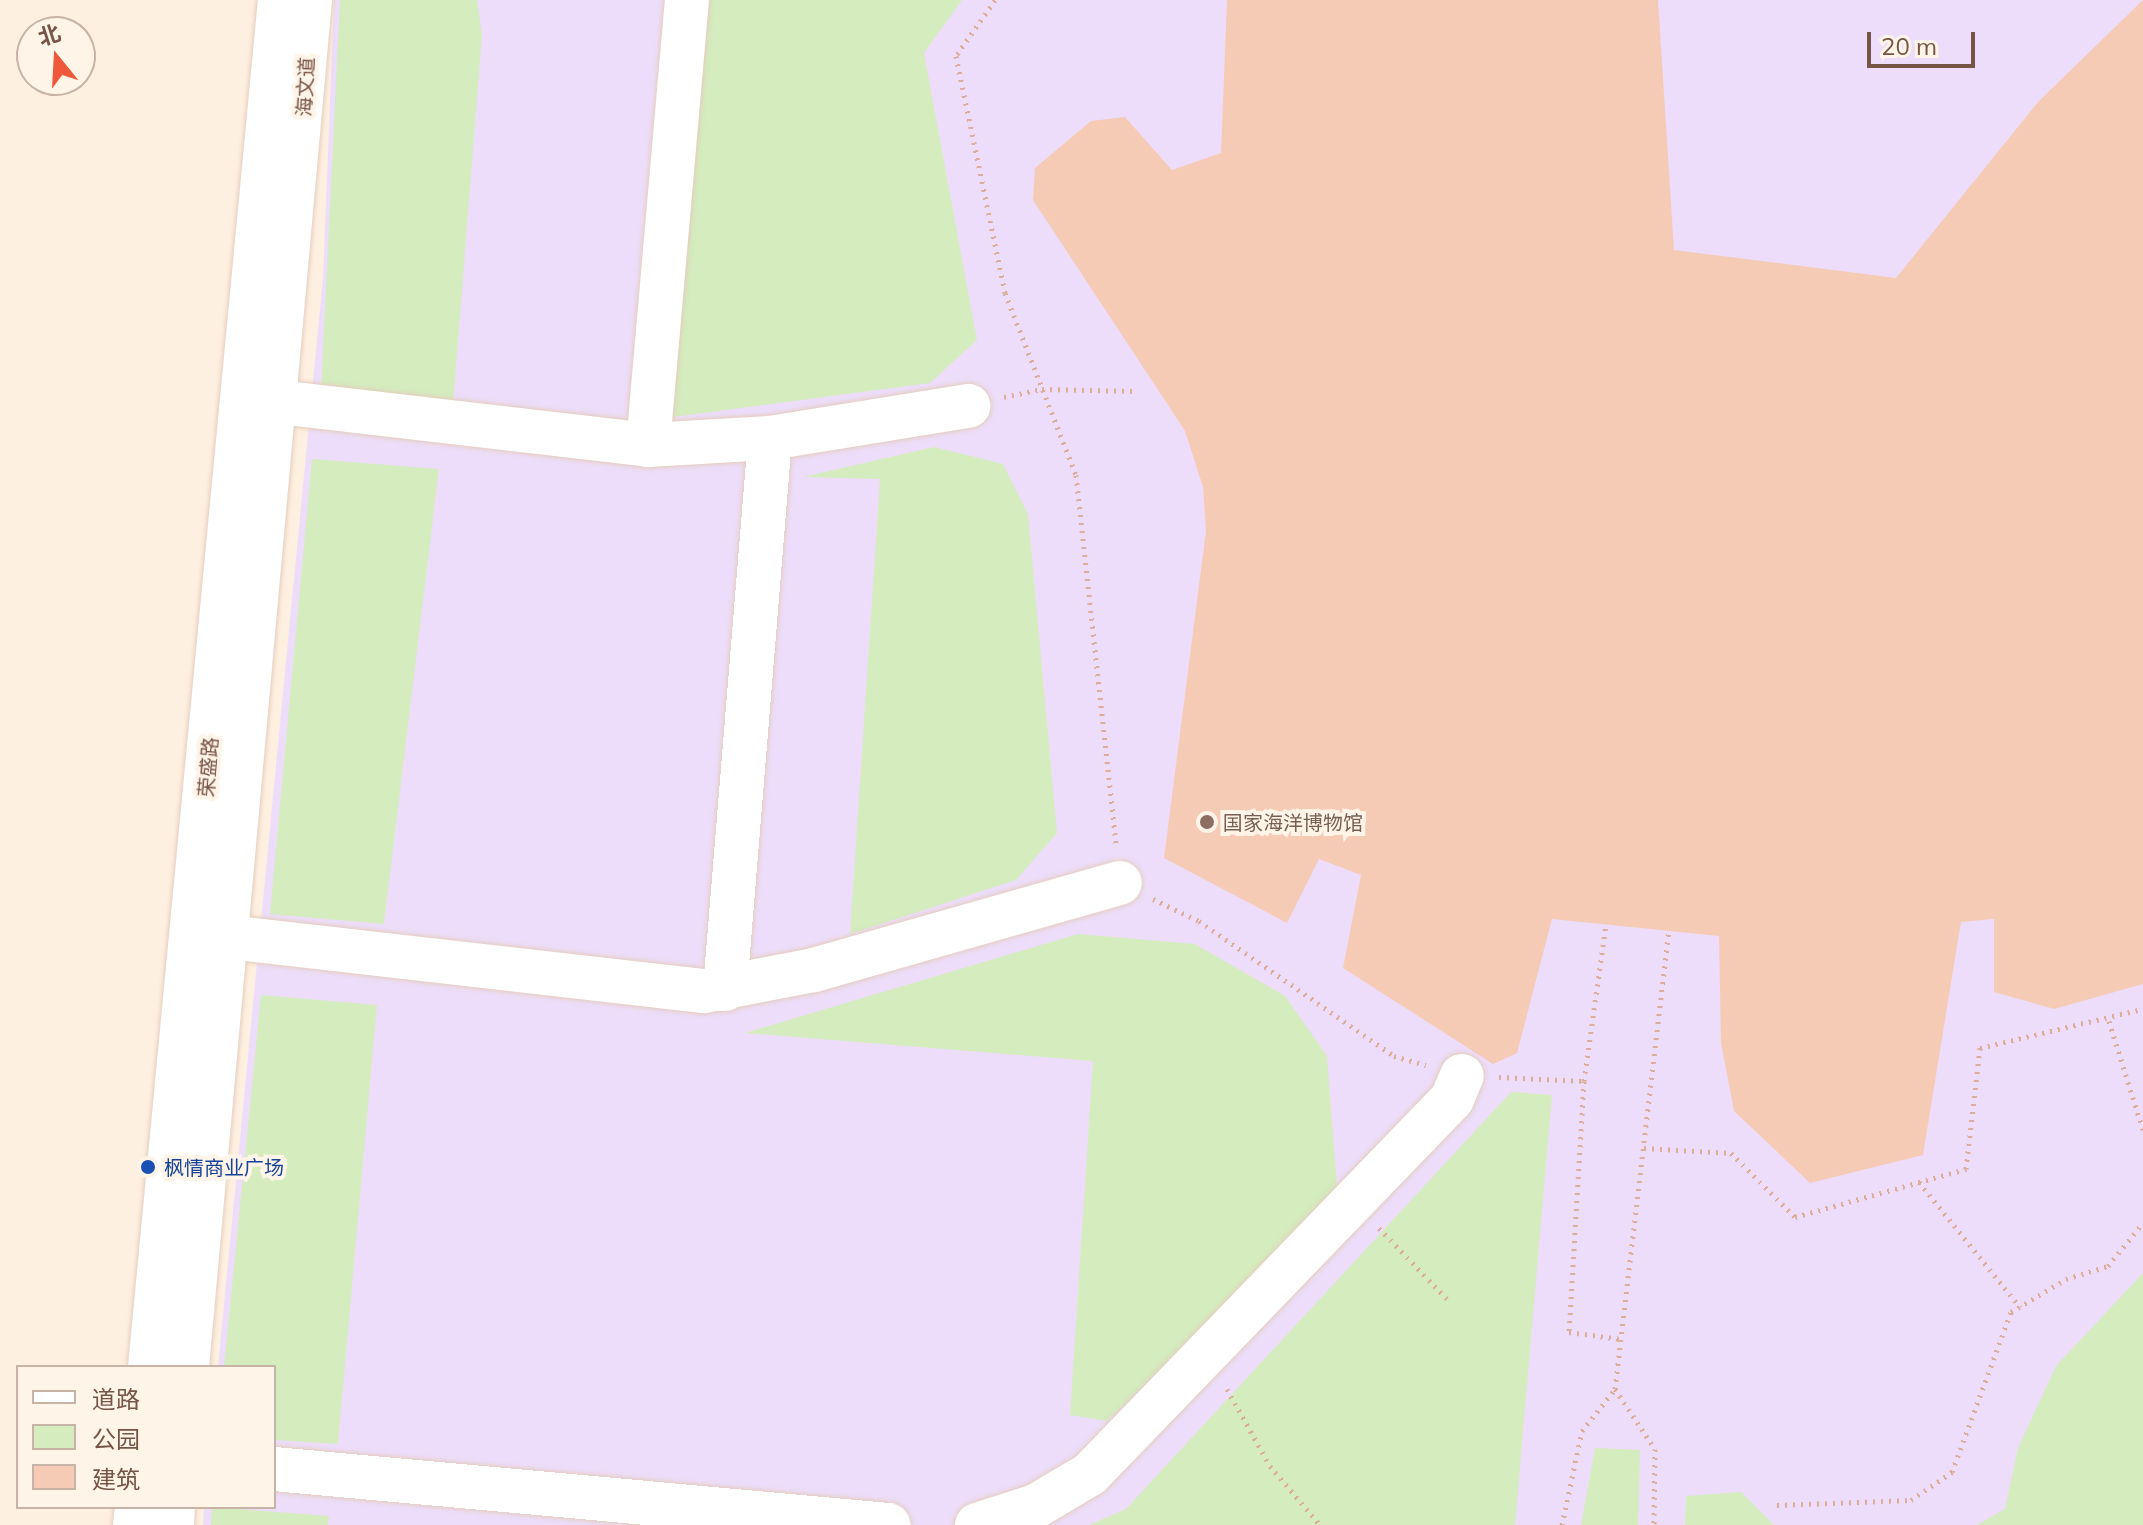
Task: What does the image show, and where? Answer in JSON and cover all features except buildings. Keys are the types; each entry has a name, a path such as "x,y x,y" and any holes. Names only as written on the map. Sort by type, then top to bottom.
{"street":[{"name":"海文道","path":"280,0 283,171"},
{"name":"海文道","path":"283,171 310,0"},
{"path":"648,445 687,0"},
{"name":"荣盛路","path":"187,1365 278,402 283,171"},
{"name":"荣盛路","path":"150,1365 283,171"},
{"path":"278,402 648,445 770,438 968,406"},
{"path":"725,989 770,438"},
{"path":"228,937 725,989 1120,883"},
{"path":"977,1525 1036,1506 1090,1474 1452,1099 1462,1076"},
{"path":"276,1469 888,1525"}],"path":[{"path":"995,0 956,56 1005,293 1076,475 1120,883 1199,921 1394,1056 1462,1076 1584,1081"},
{"path":"968,406 1042,389 1136,391"},
{"path":"1606,925 1584,1081 1569,1332 1621,1339"},
{"path":"1562,1525 1582,1431 1615,1389 1669,931"},
{"path":"1644,1148 1731,1153 1795,1217 1966,1169 1980,1048 2109,1021 2143,1009"},
{"path":"2109,1021 2143,1130"},
{"path":"1919,1182 2020,1307"},
{"path":"1354,1201 1447,1299"},
{"path":"1777,1505 1911,1500 1952,1472 2011,1312 2066,1279 2108,1266 2143,1223"},
{"path":"1207,1353 1270,1466 1320,1525"},
{"path":"1615,1389 1655,1449 1654,1525"}],"shaded area":[{"name":"国家海洋博物馆","path":"334,0 2143,0 2143,1525 203,1525 204,1509 276,1509 276,1365 218,1365 323,278"}],"green space":[{"path":"340,0 477,0 482,35 453,405 321,391"},
{"path":"698,0 962,0 924,53 977,340 930,383 665,418"},
{"path":"934,447 1003,464 1028,514 1057,833 1016,880 850,934 880,479 803,477"},
{"path":"312,459 439,469 384,924 270,914"},
{"path":"1078,934 1195,944 1285,996 1327,1056 1337,1186 1318,1219 1107,1421 1070,1415 1093,1061 745,1033"},
{"path":"261,995 377,1005 338,1444 276,1440 276,1365 224,1365"},
{"path":"1511,1092 1552,1095 1515,1525 1089,1525 1126,1509"},
{"path":"2143,1273 2143,1525 1977,1525 2005,1509 2018,1448 2056,1366"},
{"path":"1595,1448 1640,1450 1638,1525 1581,1525"},
{"path":"1741,1492 1774,1525 1685,1525 1686,1496"},
{"path":"212,1509 329,1516 328,1525 211,1525"}],"place":[{"name":"国家海洋博物馆","path":"1207,822"},
{"name":"枫情商业广场","path":"148,1167"}]}
